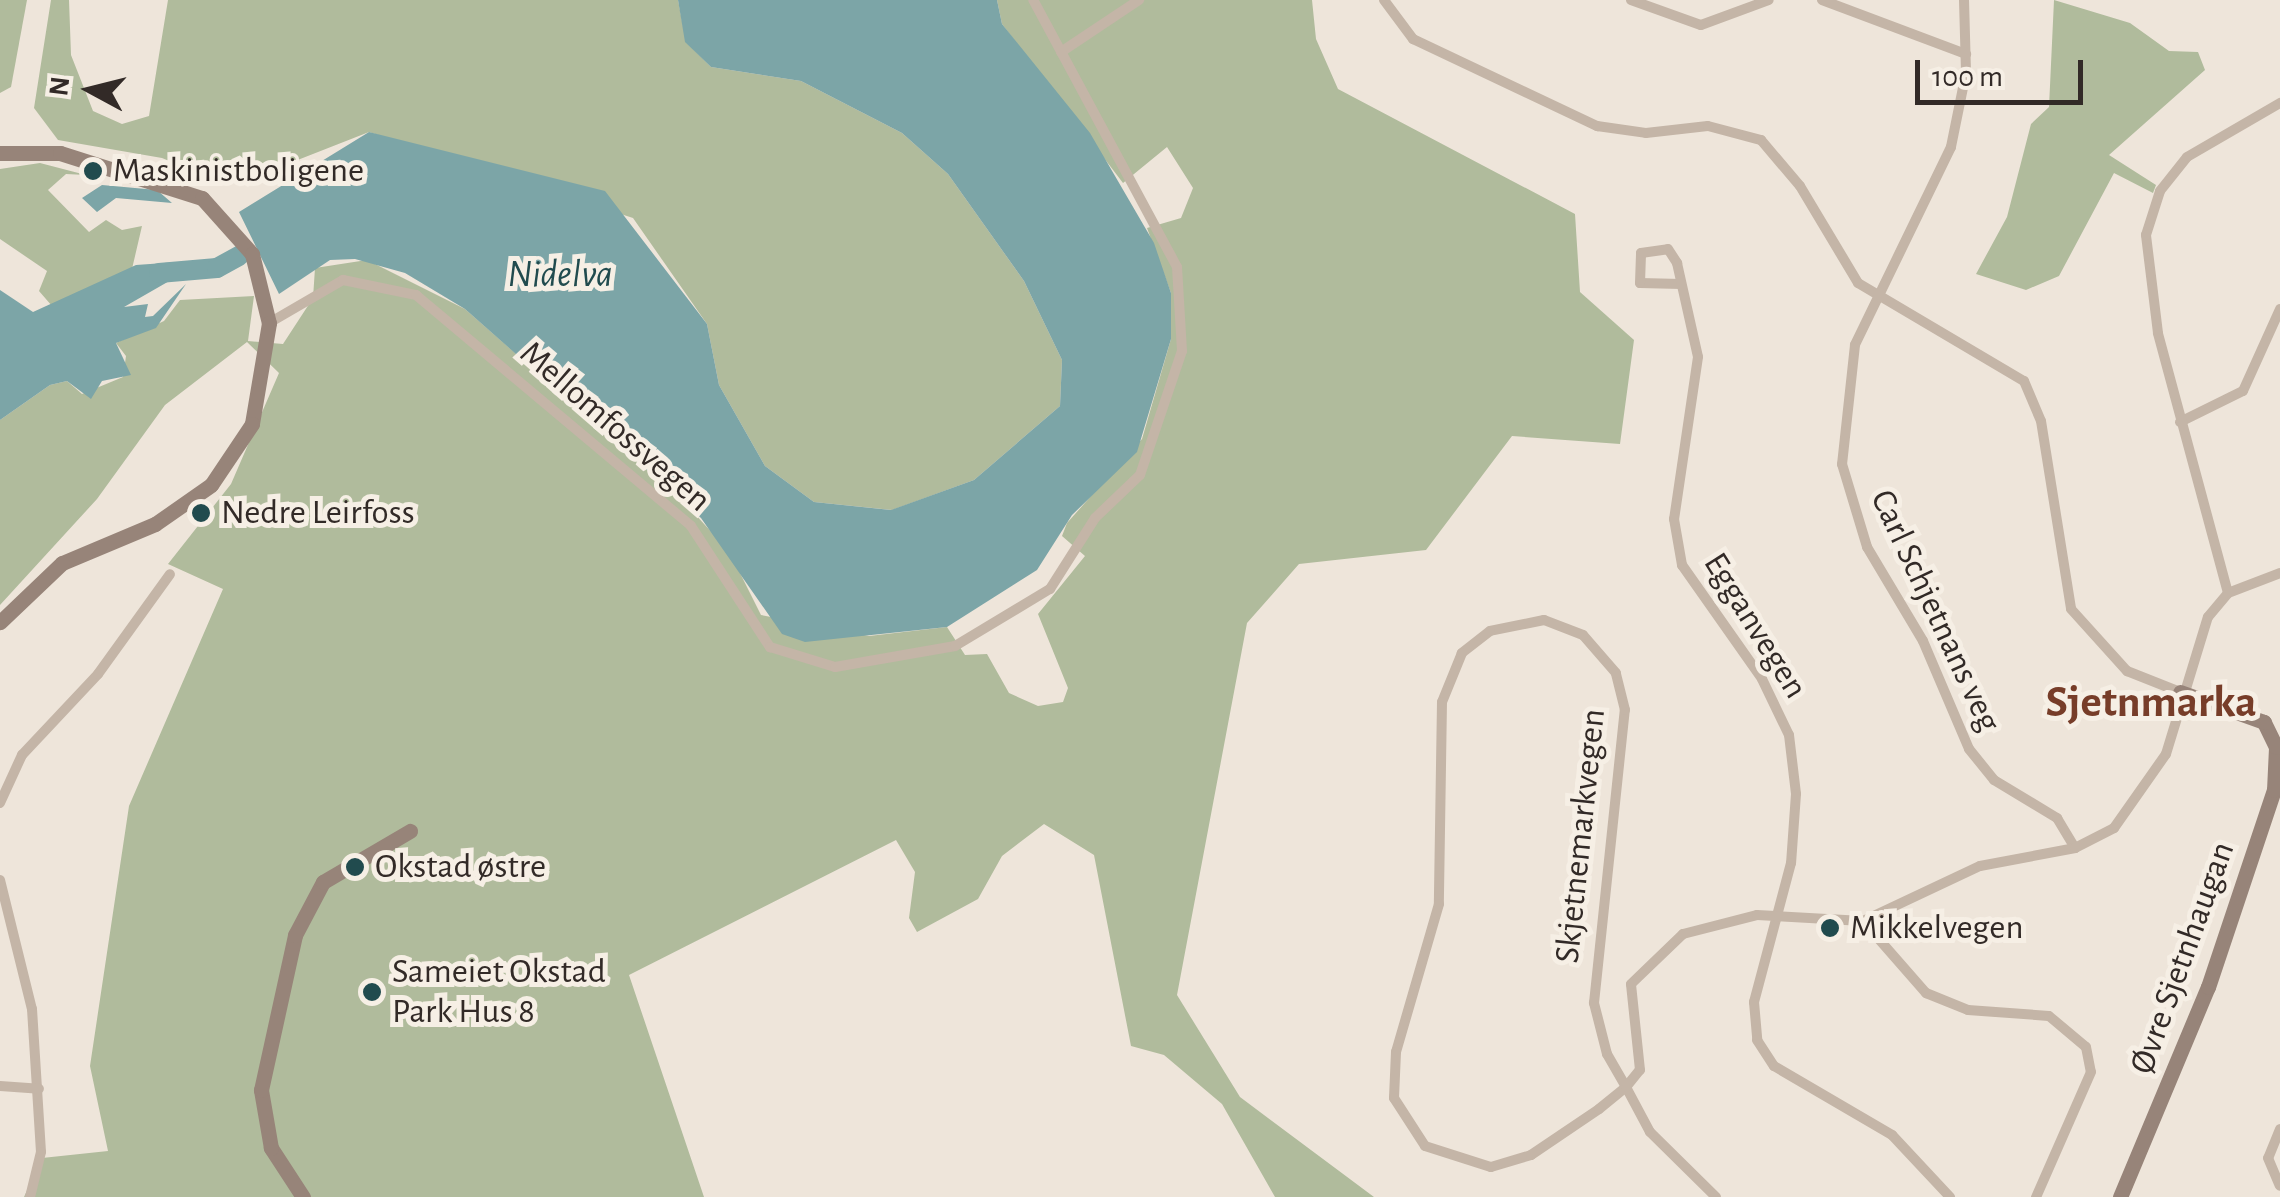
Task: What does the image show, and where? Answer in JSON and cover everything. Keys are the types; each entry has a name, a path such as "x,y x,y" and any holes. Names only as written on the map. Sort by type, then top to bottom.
{"street":[{"name":"Mellomfossvegen","path":"270,323 343,280 416,295 691,526 770,648 836,667 955,646 1050,589 1094,518 1140,475 1182,352 1176,267 1033,0"},
{"path":"1060,52 1139,0"},
{"path":"1384,0 1413,39 1596,126 1646,133 1708,126 1761,140 1800,186 1840,262 1877,294 2024,381 2041,421 2071,609 2127,671 2180,692"},
{"path":"1631,0 1701,25 1769,0"},
{"path":"1822,0 1966,54"},
{"name":"Carl Schjetnans veg","path":"1964,0 1966,54 1951,147 1877,294 1842,406 1852,510 1980,766 2058,818 2075,848"},
{"path":"2228,593 2180,422 2145,272 2149,218 2188,157 2280,103"},
{"path":"0,153 46,151 145,173 224,216 266,295 270,323 252,424 211,485 155,524 62,563 0,622"},
{"name":"Egganvegen","path":"1681,284 1640,283 1641,254 1668,249 1681,284 1697,394 1674,520 1682,565 1789,735 1796,794 1778,917 1753,1015 1764,1054 1892,1134 1950,1197"},
{"path":"2180,422 2243,391 2280,309"},
{"path":"1626,1087 1644,1059 1636,972 1708,924 1778,917 1862,922 1980,866 2075,848 2114,828 2148,792 2198,634 2228,593 2280,573"},
{"path":"0,803 22,755 98,674 170,574"},
{"name":"Skjetnemarkvegen","path":"1626,1087 1530,1155 1491,1167 1426,1146 1394,1098 1396,1052 1439,904 1450,669 1506,625 1544,620 1583,634 1623,691 1592,964 1599,1028 1626,1087 1664,1151 1716,1197"},
{"name":"Øvre Sjetnhaugan","path":"2120,1197 2255,851 2274,790 2272,733 2252,714 2180,692"},
{"path":"303,1197 271,1148 261,1090 295,935 323,882 410,831"},
{"path":"0,880 22,944 40,1089 30,1197"},
{"path":"1862,922 1926,993 1968,1010 2049,1016 2086,1047 2091,1072 2036,1197"},
{"path":"0,1086 40,1089"},
{"path":"2280,1129 2268,1158 2280,1186"}],"green space":[{"path":"0,0 27,0 11,87 0,93"},
{"path":"51,0 69,0 71,55 93,111 122,124 149,116 168,0 678,0 686,42 711,67 801,81 902,133 948,174 1024,281 1062,360 1060,406 974,480 892,510 814,502 765,466 719,385 707,324 633,218 369,132 290,163 208,177 162,158 58,140 34,108"},
{"path":"997,0 1312,0 1316,39 1338,89 1575,214 1580,292 1634,340 1620,444 1512,436 1426,550 1299,564 1247,623 1177,995 1240,1097 1374,1197 1275,1197 1222,1104 1164,1055 1131,1046 1094,855 1044,824 1002,856 978,899 917,932 909,918 915,872 896,840 629,975 704,1197 24,1197 42,1158 108,1151 90,1066 129,806 223,589 168,564 231,484 279,373 247,342 165,405 97,499 0,605 0,420 50,385 67,381 82,394 123,377 126,356 116,343 164,321 180,300 254,296 248,341 283,344 313,298 315,268 367,260 465,309 681,499 729,551 761,615 869,636 947,627 965,655 987,654 1009,693 1038,706 1063,702 1068,688 1038,614 1085,556 1062,536 1067,523 1142,439 1171,339 1171,293 1147,228 1181,218 1193,188 1167,147 1123,183 1002,24"},
{"path":"2054,0 2130,23 2169,51 2198,52 2205,70 2109,155 2156,185 2153,193 2114,173 2059,276 2026,290 1976,274 2007,217 2031,124 2049,107"},
{"path":"40,163 86,175 66,174 48,190 89,232 106,220 122,230 142,226 132,269 52,306 39,291 47,271 0,239 0,169"}],"water":[{"name":"Nidelva","path":"678,0 997,0 1002,24 1090,133 1154,243 1171,293 1171,339 1137,452 1072,515 1037,570 947,627 805,642 782,634 701,518 465,309 405,273 355,259 330,260 279,294 239,212 369,132 605,191 707,324 719,385 765,466 814,502 891,510 974,480 1060,406 1062,360 1024,281 948,174 902,133 801,81 711,67 685,42"},
{"path":"102,185 157,190 172,203 116,198 97,212 82,198"},
{"path":"178,262 186,269 178,276 124,307 148,304 145,317 153,316 186,284 156,328 116,343 131,375 102,381 91,399 67,381 50,385 0,420 0,290 33,312 136,265"}],"waterway":[{"path":"159,273 217,268 239,256"}],"place":[{"name":"Maskinistboligene","path":"93,171"},
{"name":"Nedre Leirfoss","path":"201,513"},
{"name":"Okstad østre","path":"355,867"},
{"name":"Mikkelvegen","path":"1830,928"},
{"name":"Sameiet Okstad Park Hus 8","path":"372,992"}],"district":[{"name":"Sjetnmarka","path":"2151,703"}]}
